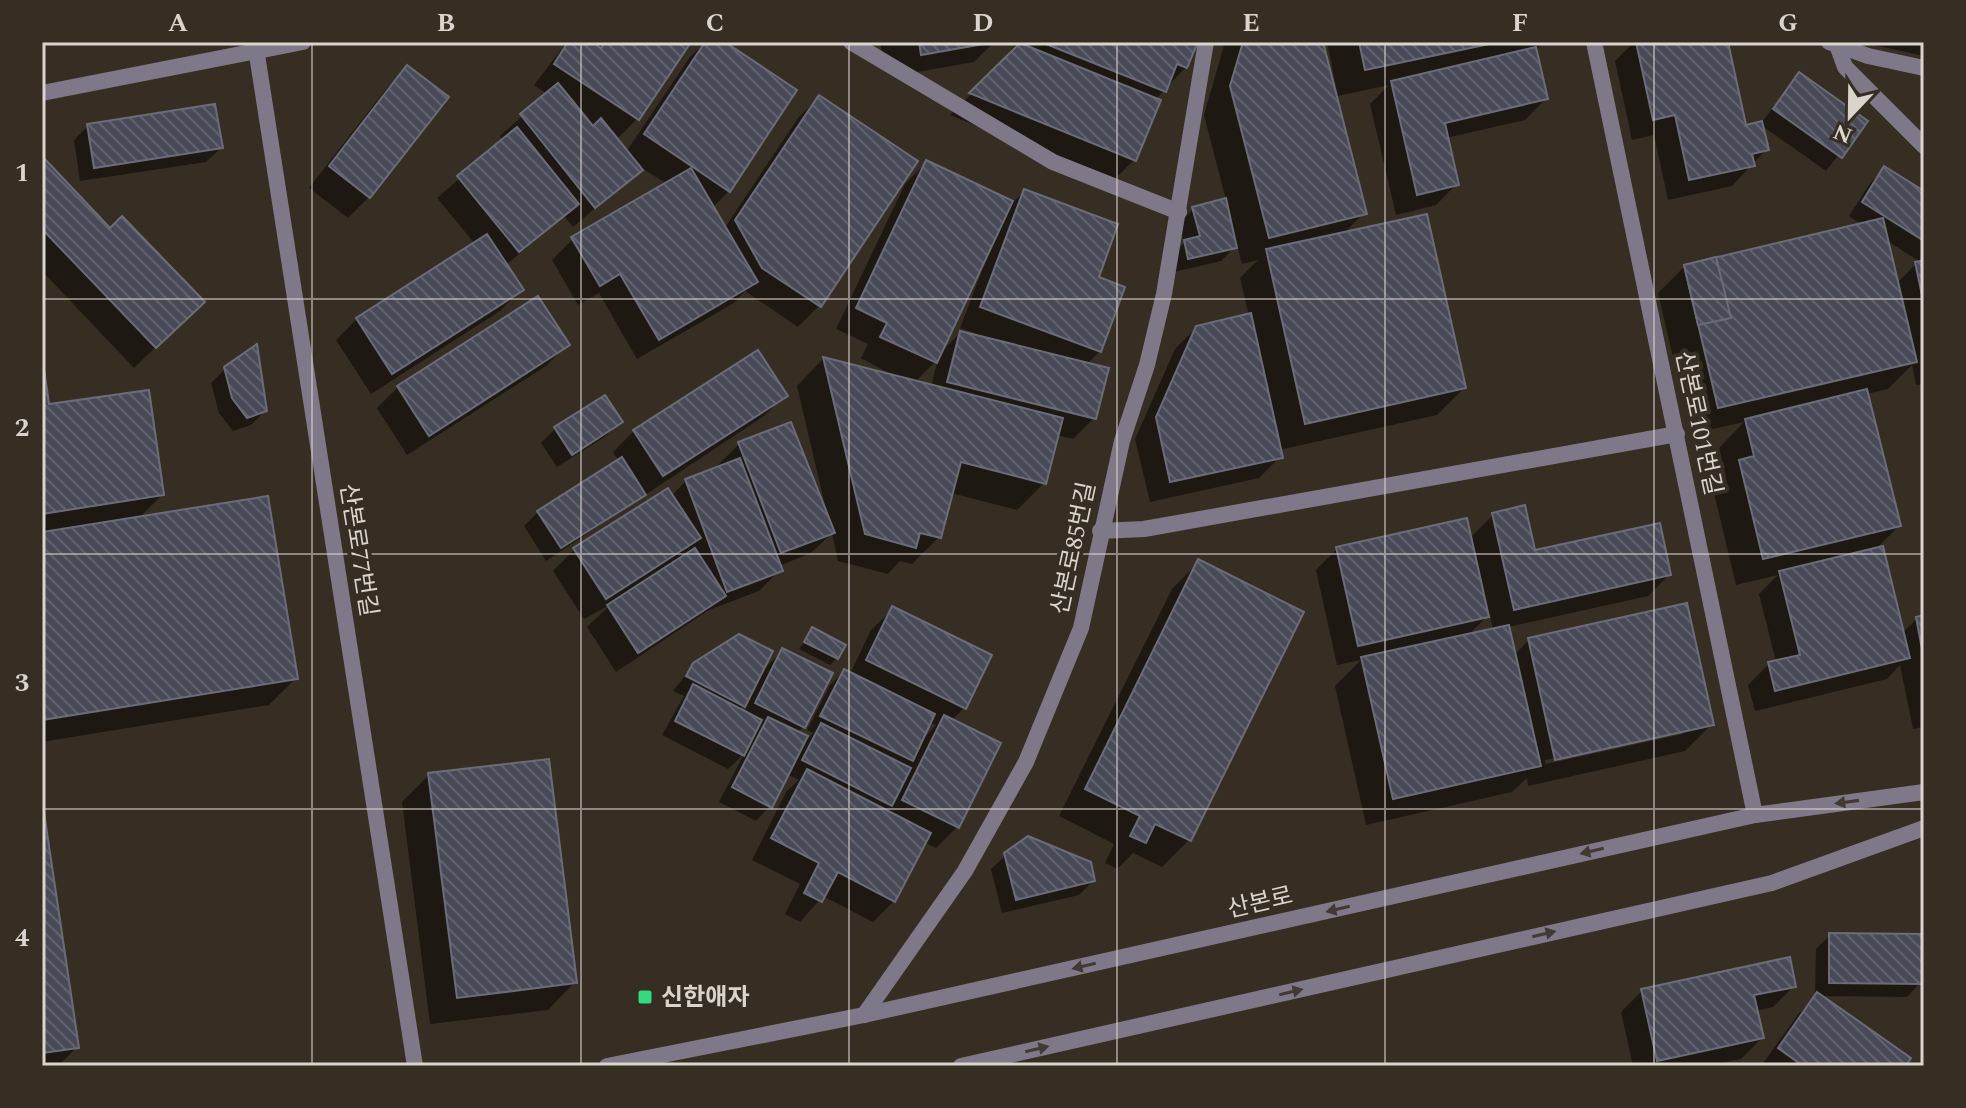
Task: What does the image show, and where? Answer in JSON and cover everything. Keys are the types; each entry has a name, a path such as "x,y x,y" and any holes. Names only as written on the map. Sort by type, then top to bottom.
{"street":[{"path":"42,93 256,46 303,42"},
{"path":"851,42 1053,162 1179,212"},
{"name":"산본로85번길","path":"864,1015 965,871 1026,762 1081,628 1122,441 1147,365 1179,212 1206,42"},
{"name":"산본로101번길","path":"1594,42 1755,815"},
{"path":"1833,44 1924,68"},
{"path":"1833,44 1845,67 1924,146"},
{"name":"산본로77번길","path":"256,46 415,1066"},
{"path":"1100,531 1159,526 1677,434"},
{"name":"산본로","path":"607,1066 864,1015 1755,815 1924,792"},
{"path":"961,1066 1772,883 1924,828"}],"building":[{"path":"568,42 592,42 601,48 605,42 691,42 639,120 554,64"},
{"path":"705,42 725,42 797,90 730,192 644,134"},
{"path":"919,42 995,42 921,55"},
{"path":"1041,42 1198,42 1187,68 1177,64 1166,92"},
{"path":"1243,42 1323,42 1367,214 1269,238 1230,86"},
{"path":"1359,42 1499,42 1365,70"},
{"path":"1636,42 1728,42 1746,125 1762,121 1769,150 1752,154 1755,166 1689,180 1675,115 1653,120"},
{"path":"1020,43 1161,100 1136,161 969,93"},
{"path":"1536,47 1548,99 1445,123 1459,185 1417,195 1391,81"},
{"path":"407,65 449,97 370,198 329,166"},
{"path":"1799,72 1868,121 1842,158 1773,109"},
{"path":"558,83 593,126 601,118 643,170 595,208 520,114"},
{"path":"819,95 918,161 821,307 762,268 735,220"},
{"path":"215,104 223,148 94,168 87,124"},
{"path":"517,127 579,204 519,252 457,176"},
{"path":"42,156 110,228 122,216 205,302 156,348 42,229"},
{"path":"926,160 1013,201 937,363 880,337 887,323 856,308"},
{"path":"1884,166 1924,191 1924,241 1862,202"},
{"path":"691,168 758,282 659,340 620,274 600,286 571,237"},
{"path":"1024,189 1118,224 1099,277 1125,287 1101,352 980,307"},
{"path":"1226,198 1237,248 1188,259 1184,240 1200,236 1192,207"},
{"path":"1427,214 1466,388 1305,424 1266,249"},
{"path":"1883,218 1917,362 1718,408 1684,265"},
{"path":"487,234 524,290 392,374 356,318"},
{"path":"1716,257 1731,318 1698,325 1684,265"},
{"path":"1924,260 1924,305 1915,262"},
{"path":"538,296 570,345 429,436 397,386"},
{"path":"1251,313 1283,458 1170,482 1156,417 1196,326"},
{"path":"960,331 1109,368 1096,419 947,382"},
{"path":"257,344 267,411 247,418 232,398 224,367"},
{"path":"758,350 788,396 663,476 633,430"},
{"path":"42,355 49,404 149,390 164,495 42,514"},
{"path":"823,357 1063,418 1046,484 961,462 941,538 920,533 916,548 865,534"},
{"path":"1867,389 1901,526 1763,559 1739,460 1754,456 1745,419"},
{"path":"605,395 623,422 572,455 554,427"},
{"path":"791,422 835,533 781,553 738,442"},
{"path":"622,457 646,495 561,548 537,511"},
{"path":"740,458 783,571 727,592 685,479"},
{"path":"668,488 701,538 606,599 573,548"},
{"path":"268,496 298,679 42,720 42,532"},
{"path":"1525,505 1535,550 1660,523 1671,575 1514,610 1492,513"},
{"path":"1467,518 1489,617 1358,646 1336,547"},
{"path":"1883,546 1910,658 1775,691 1768,662 1800,655 1779,571"},
{"path":"695,548 726,596 638,653 607,605"},
{"path":"1198,559 1304,612 1191,841 1155,824 1146,843 1130,836 1140,816 1085,789"},
{"path":"1687,603 1714,725 1555,760 1528,638"},
{"path":"892,606 992,655 966,709 866,660"},
{"path":"1924,615 1924,660 1916,617"},
{"path":"1509,625 1541,766 1393,799 1361,657"},
{"path":"812,627 846,645 838,659 804,642"},
{"path":"739,634 773,651 745,707 686,676 693,663"},
{"path":"782,648 833,673 805,728 755,703"},
{"path":"844,669 935,714 913,761 820,716"},
{"path":"693,684 762,720 744,756 675,721"},
{"path":"944,715 1001,743 959,828 902,800"},
{"path":"768,717 808,736 772,808 732,787"},
{"path":"821,723 911,768 892,806 802,760"},
{"path":"549,759 577,983 457,998 428,773"},
{"path":"807,769 931,833 895,902 838,872 822,902 804,893 819,863 771,838"},
{"path":"42,799 79,1048 42,1053"},
{"path":"1028,836 1091,862 1095,881 1016,900 1004,853"},
{"path":"1829,933 1923,934 1923,984 1829,983"},
{"path":"1790,957 1796,987 1754,995 1764,1038 1657,1061 1641,989"},
{"path":"1817,992 1911,1058 1906,1066 1803,1066 1778,1048"}],"place":[{"name":"신한애자","path":"645,997"}]}
